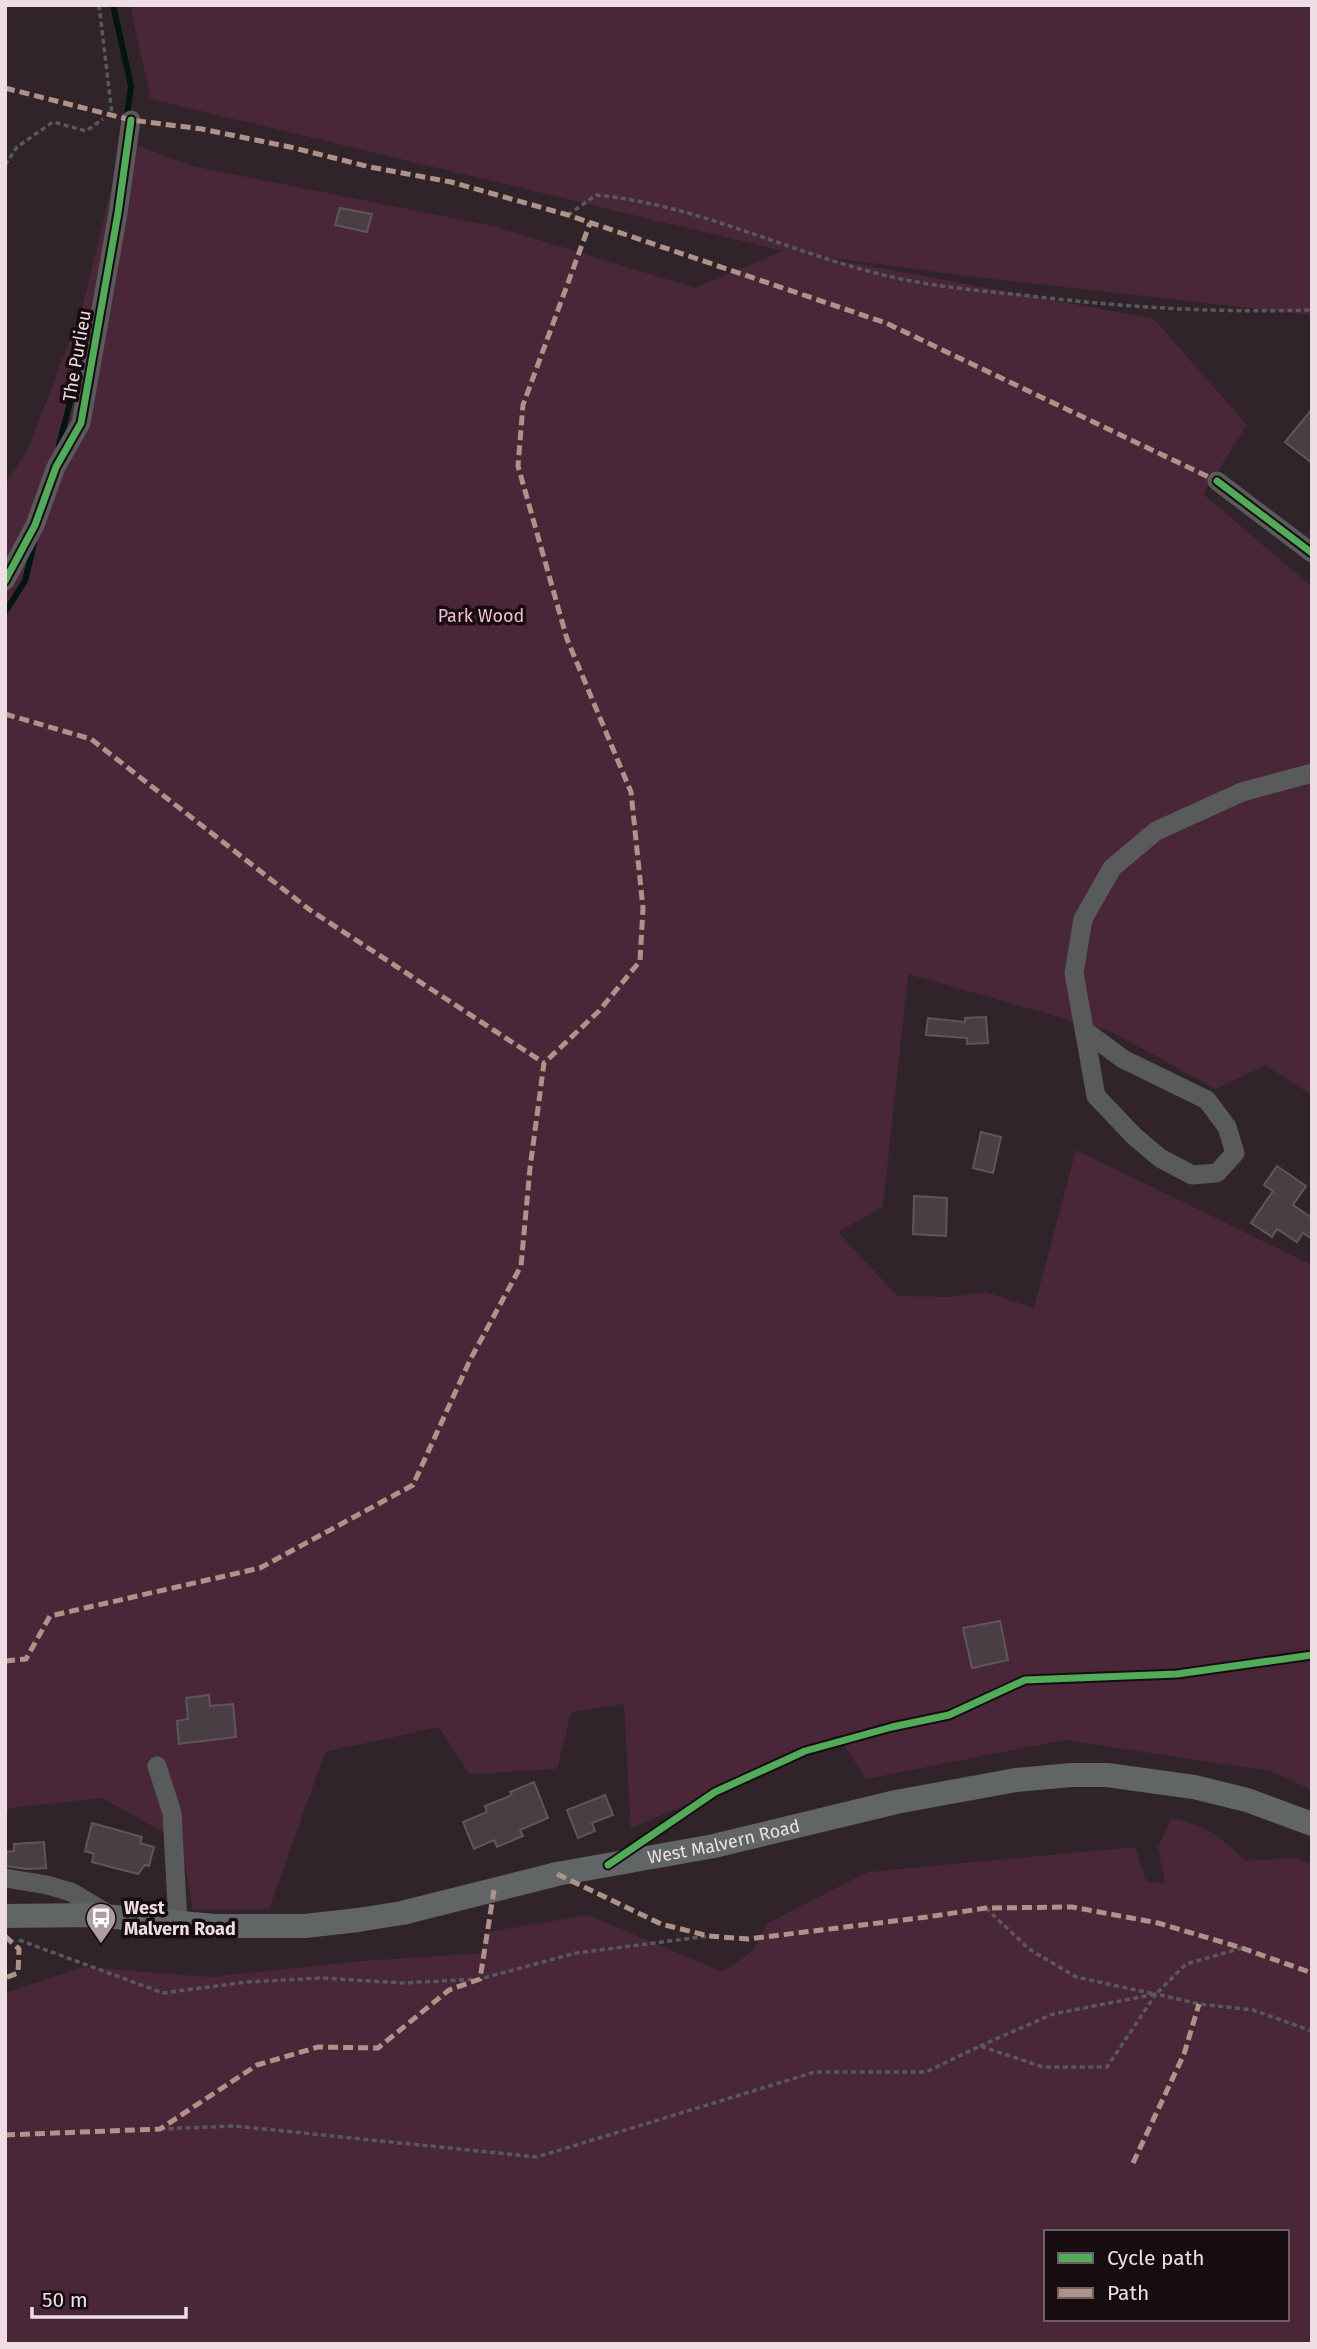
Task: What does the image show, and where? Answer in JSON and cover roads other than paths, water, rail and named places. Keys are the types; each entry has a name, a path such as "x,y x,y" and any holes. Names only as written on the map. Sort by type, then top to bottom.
{"main road":[{"name":"West Malvern Road","path":"5,1916 113,1917 215,1926 305,1926 402,1913 557,1874 714,1846 896,1802 1016,1780 1071,1775 1107,1775 1194,1787 1247,1800 1312,1824"}],"street":[{"name":"The Purlieu","path":"5,581 35,525 56,467 81,423 118,213 121,117"},
{"path":"1217,481 1312,553"},
{"path":"1085,1031 1123,1059 1207,1100 1227,1127 1235,1153 1217,1173 1192,1175 1160,1158 1133,1136 1096,1096 1074,972 1083,919 1112,868 1156,831 1242,792 1312,773"},
{"path":"156,1766 172,1812 178,1923"},
{"path":"5,1878 71,1892 113,1917"}],"waterway":[{"path":"113,5 131,86 127,116"},
{"path":"59,445 86,341"},
{"path":"5,612 25,581 34,544"}],"place":[{"name":"West Malvern Road","path":"101,1945"}],"park label":[{"name":"Park Wood","path":"481,616"}]}
